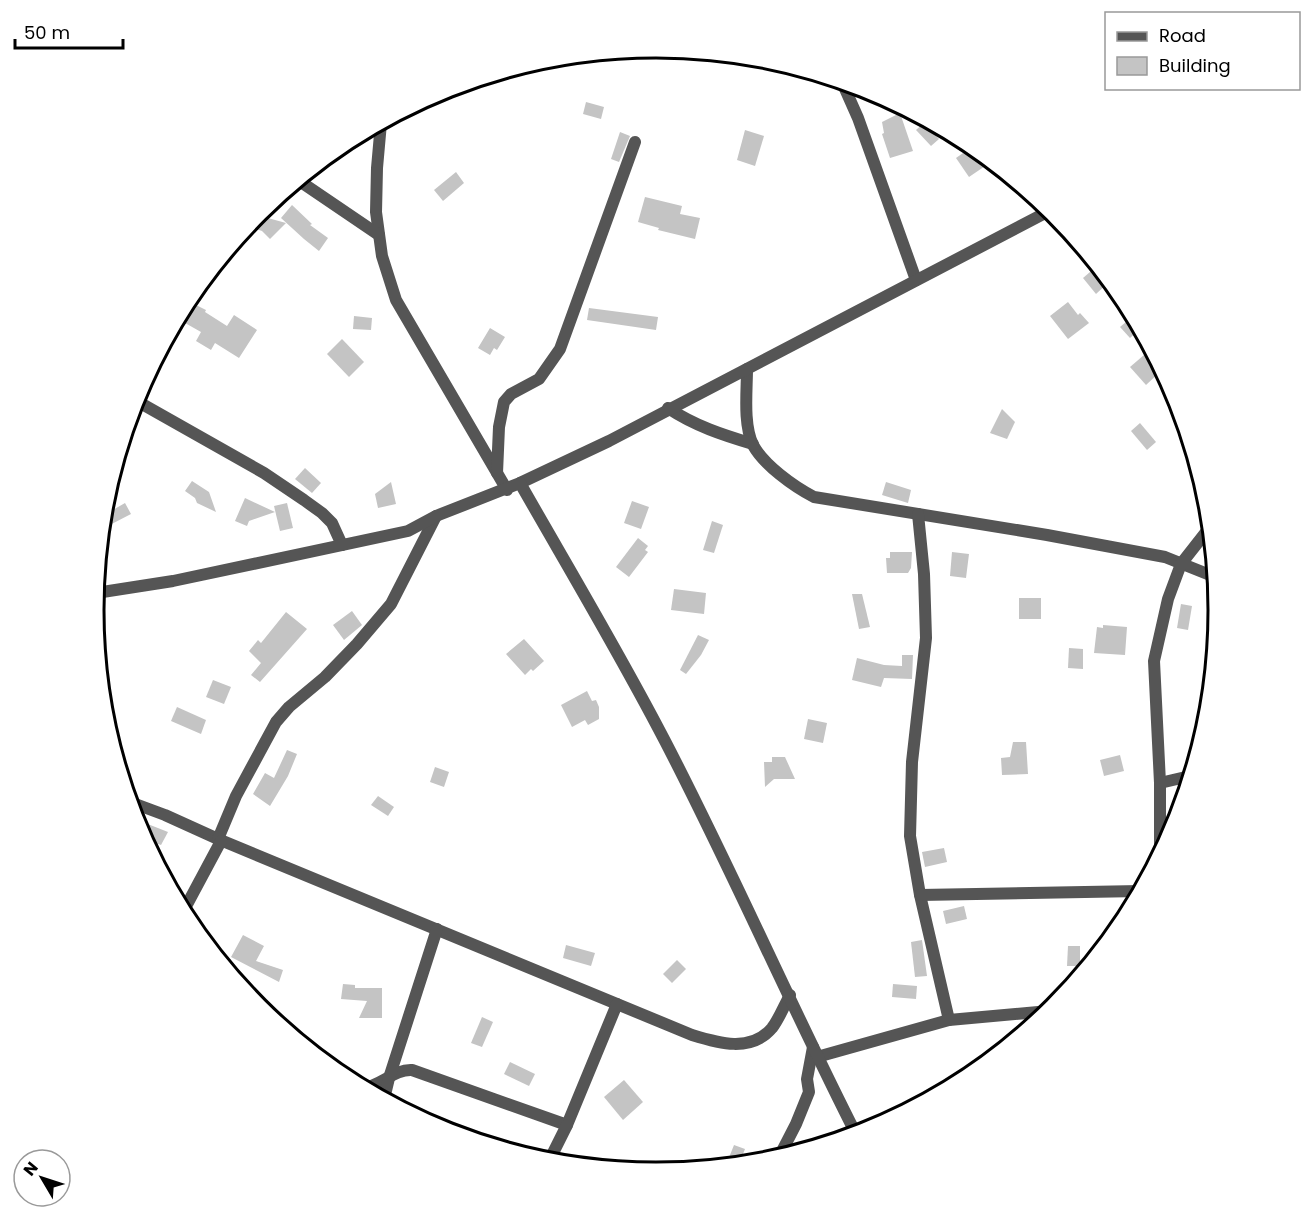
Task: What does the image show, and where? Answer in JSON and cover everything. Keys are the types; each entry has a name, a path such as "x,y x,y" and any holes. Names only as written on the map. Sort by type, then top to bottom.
{"street":[{"path":"847,93 916,280"},
{"path":"380,132 376,212 382,256 396,300 507,490"},
{"path":"497,474 499,427 504,402 511,394 539,379 560,349 634,142"},
{"path":"305,185 379,235"},
{"path":"105,592 174,581 408,531 436,516 507,490 609,441 668,408 1041,215"},
{"path":"747,369 747,416 753,444 776,472 798,489 814,496 1165,557 1206,574"},
{"path":"144,405 264,473 304,500 332,523 342,545"},
{"path":"668,408 687,421 753,444"},
{"path":"520,483 664,740 852,1125"},
{"path":"918,513 924,574 926,638 912,762 910,836 920,896 949,1020"},
{"path":"188,902 220,840 236,796 276,722 357,644 391,603 436,516"},
{"path":"1160,834 1154,661 1168,598 1181,564 1203,536"},
{"path":"1160,783 1181,778"},
{"path":"141,806 692,1035 724,1044 747,1043 771,1030 790,995"},
{"path":"920,896 1131,891"},
{"path":"386,1091 437,930"},
{"path":"554,1152 617,1004"},
{"path":"815,1052 949,1020 1033,1012"},
{"path":"785,1146 809,1092 807,1079 815,1052"},
{"path":"375,1085 399,1071 412,1070 567,1125"}],"building":[{"path":"586,102 604,107 601,119 583,114"},
{"path":"898,114 901,115 913,151 890,158 882,134 884,133 882,122"},
{"path":"921,126 939,139 931,146 916,130"},
{"path":"745,130 764,136 755,166 737,160"},
{"path":"620,132 630,136 619,162 611,159"},
{"path":"964,152 984,167 969,177 956,158"},
{"path":"456,172 464,183 443,201 434,190"},
{"path":"645,197 682,206 680,214 700,218 695,239 658,230 659,228 638,222"},
{"path":"292,205 312,224 310,225 328,238 319,251 281,218"},
{"path":"268,218 286,223 270,239 257,229"},
{"path":"1091,271 1103,287 1096,294 1083,278"},
{"path":"1068,302 1078,315 1080,313 1089,323 1068,339 1050,316"},
{"path":"196,305 227,326 234,315 257,330 239,358 215,343 211,350 196,341 201,332 185,323"},
{"path":"589,308 658,317 656,330 587,320"},
{"path":"354,316 372,318 371,330 353,329"},
{"path":"1126,322 1134,334 1130,338 1120,327"},
{"path":"490,328 505,337 497,350 494,348 490,355 478,348"},
{"path":"342,339 364,362 349,377 327,354"},
{"path":"1144,355 1156,376 1146,385 1130,367"},
{"path":"1002,409 1015,422 1007,439 990,433"},
{"path":"1140,423 1156,442 1147,450 1131,431"},
{"path":"305,468 321,483 312,493 295,479"},
{"path":"192,481 209,492 216,512 197,503 195,498 185,491"},
{"path":"391,482 396,504 378,508 375,494"},
{"path":"886,482 911,490 908,503 882,495"},
{"path":"245,498 275,512 249,521 247,526 235,521"},
{"path":"632,501 649,507 641,529 624,523"},
{"path":"125,503 131,514 111,524 114,509"},
{"path":"287,503 293,528 280,531 274,506"},
{"path":"712,521 723,525 714,553 703,550"},
{"path":"638,538 648,546 645,550 648,552 629,577 616,567"},
{"path":"890,552 912,552 911,568 908,573 887,573 886,558 890,558"},
{"path":"952,552 969,554 966,578 950,576"},
{"path":"674,589 706,593 704,614 671,610"},
{"path":"852,594 862,594 870,627 859,629"},
{"path":"1019,598 1041,598 1041,619 1019,619"},
{"path":"1181,604 1192,606 1188,630 1177,628"},
{"path":"352,611 362,625 344,640 333,625"},
{"path":"286,612 307,629 260,682 251,675 261,663 249,651 258,640 261,643"},
{"path":"1103,625 1127,627 1125,655 1094,653 1097,627 1103,628"},
{"path":"698,635 709,640 686,674 680,670"},
{"path":"524,639 544,661 525,675 506,654"},
{"path":"1069,648 1083,649 1083,669 1068,668"},
{"path":"902,655 913,655 912,679 884,678 881,687 852,680 857,658 884,665 902,666"},
{"path":"213,680 231,687 224,704 206,697"},
{"path":"587,691 592,701 596,700 599,707 599,719 588,725 585,720 572,727 561,705"},
{"path":"177,707 206,720 201,734 171,721"},
{"path":"808,719 827,723 823,743 804,739"},
{"path":"1013,742 1026,742 1028,774 1002,775 1001,758 1010,757"},
{"path":"287,750 297,754 288,776 270,806 253,794 265,773 274,778"},
{"path":"1120,755 1124,771 1104,776 1100,760"},
{"path":"772,757 785,757 795,779 774,779 765,787 764,762 772,762"},
{"path":"435,767 449,772 444,787 430,782"},
{"path":"378,796 394,807 388,816 371,805"},
{"path":"147,824 168,832 161,845 156,843"},
{"path":"944,848 947,862 925,867 922,852"},
{"path":"964,906 967,919 946,924 943,911"},
{"path":"243,935 264,946 256,961 283,970 279,982 231,957"},
{"path":"922,940 927,976 915,977 911,942"},
{"path":"566,945 595,953 591,966 563,958"},
{"path":"1068,946 1080,946 1080,963 1078,966 1067,966"},
{"path":"677,960 686,969 672,983 663,974"},
{"path":"343,984 355,985 355,988 382,988 382,1018 359,1018 367,1001 341,999"},
{"path":"893,984 917,986 916,999 892,997"},
{"path":"482,1017 493,1022 482,1047 471,1043"},
{"path":"510,1062 535,1074 529,1086 504,1074"},
{"path":"624,1080 643,1102 623,1120 604,1097"},
{"path":"734,1145 745,1149 743,1155 729,1157"}]}
